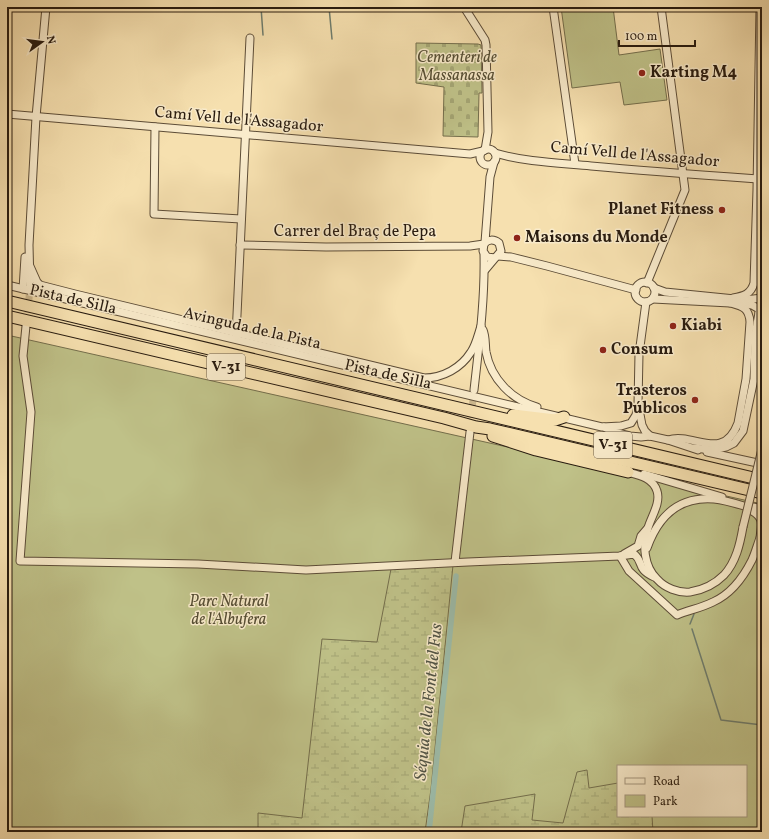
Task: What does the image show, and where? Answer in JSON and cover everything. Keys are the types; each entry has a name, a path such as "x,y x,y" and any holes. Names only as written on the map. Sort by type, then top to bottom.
{"highway":[{"name":"Pista de Silla","path":"7,301 762,480"},
{"name":"Pista de Silla","path":"7,316 444,418 473,430 490,429 762,493"},
{"path":"463,409 475,407 516,416 555,420 564,418"},
{"path":"473,430 536,450 628,472"}],"street":[{"path":"30,286 29,246 36,117 46,7"},
{"path":"464,7 485,40 486,46 488,132 484,151 481,155 482,162 490,177"},
{"path":"554,7 575,164"},
{"path":"647,283 685,190 661,7"},
{"path":"760,7 758,179 760,190 762,268"},
{"path":"760,30 762,16"},
{"path":"236,336 250,38"},
{"name":"Camí Vell de l'Assagador","path":"7,114 470,154 484,151"},
{"path":"155,127 154,214 241,219"},
{"path":"474,390 481,326 485,270 484,248 488,226 490,177 496,157 488,132"},
{"path":"484,151 489,149 494,152"},
{"name":"Camí Vell de l'Assagador","path":"494,152 511,158 684,174 758,179"},
{"name":"Camí Vell de l'Assagador","path":"470,154 482,162"},
{"name":"Camí Vell de l'Assagador","path":"494,162 511,158"},
{"path":"482,162 489,165 494,162"},
{"path":"733,298 746,295 752,289 754,283 760,190"},
{"path":"488,226 494,240 499,243 501,249 511,257"},
{"path":"484,248 489,240 494,240"},
{"name":"Carrer del Braç de Pepa","path":"240,245 326,247 470,246 484,248"},
{"path":"23,289 25,256 29,246"},
{"path":"484,248 487,257 511,257 636,290"},
{"path":"485,270 501,249"},
{"name":"Avinguda de la Pista","path":"29,264 37,282 40,285 75,294 110,306 424,378 440,376 459,366 465,360 475,344 481,326"},
{"path":"694,448 712,450 726,447 734,443 739,437 745,424 754,378 756,324 759,311 762,299 745,300 665,292 654,288 647,283 640,284 636,290 637,298 641,301 726,302 752,306 759,311 762,323"},
{"name":"Avinguda de la Pista","path":"7,285 62,298 110,306"},
{"path":"654,288 655,293 649,300 638,354 638,404 636,415 632,423 647,434 699,450 762,464"},
{"path":"62,298 75,294"},
{"path":"726,302 745,308 750,315 746,379"},
{"path":"110,306 129,311"},
{"path":"26,326 23,356 31,412 20,561 198,564 306,570 455,562 620,556 634,554 638,557 643,571 654,577 666,587 682,592 695,591 711,585 725,574 731,566 739,546 762,449"},
{"path":"481,326 484,333 486,352 498,379 514,396 532,406 541,408 547,413"},
{"name":"Avinguda de la Pista","path":"236,336 602,427 621,426 632,423"},
{"path":"668,440 676,438 712,445 719,443 732,435 738,423 746,379 755,344"},
{"path":"638,404 647,434"},
{"path":"602,427 613,432 630,436 641,437 647,434"},
{"path":"455,562 473,430"},
{"path":"628,472 639,473 743,505 719,500 704,499 682,504 674,509 655,528 646,552"},
{"path":"628,472 647,478 656,489 658,498 657,504 648,528 646,539 646,552 649,568 654,577"},
{"path":"620,556 629,571 678,615 687,610 712,603 725,595 735,586 752,559 761,536 762,523 758,514 752,509 762,509"},
{"path":"620,556 638,546 641,536 648,528"}],"green space":[{"path":"561,7 613,7 619,55 660,49 667,100 624,105 620,82 572,88"},
{"name":"Cementeri de Massanassa","path":"416,43 481,45 482,93 479,93 478,137 443,136 444,87 416,83"},
{"name":"Parc Natural de l'Albufera","path":"7,335 762,504 762,832 7,832"},
{"path":"453,565 431,789 425,832 258,832 258,813 302,818 322,639 377,642 391,569"},
{"path":"587,770 589,788 617,783 617,817 652,817 653,832 461,832 465,806 535,794 532,820 563,823 577,772"}],"waterway":[{"path":"261,7 263,35"},
{"path":"329,7 332,39"},
{"name":"Séquia de la Font del Fus","path":"429,832 456,576"},
{"path":"690,624 694,614"},
{"path":"692,629 721,720 762,725"}],"tunnel":[{"path":"27,323 30,286"},
{"path":"470,428 474,390"}],"place":[{"name":"Karting M4","path":"642,73"},
{"name":"Planet Fitness","path":"722,210"},
{"name":"Maisons du Monde","path":"517,238"},
{"name":"Kiabi","path":"673,326"},
{"name":"Consum","path":"603,350"},
{"name":"Trasteros Públicos","path":"695,400"}]}
